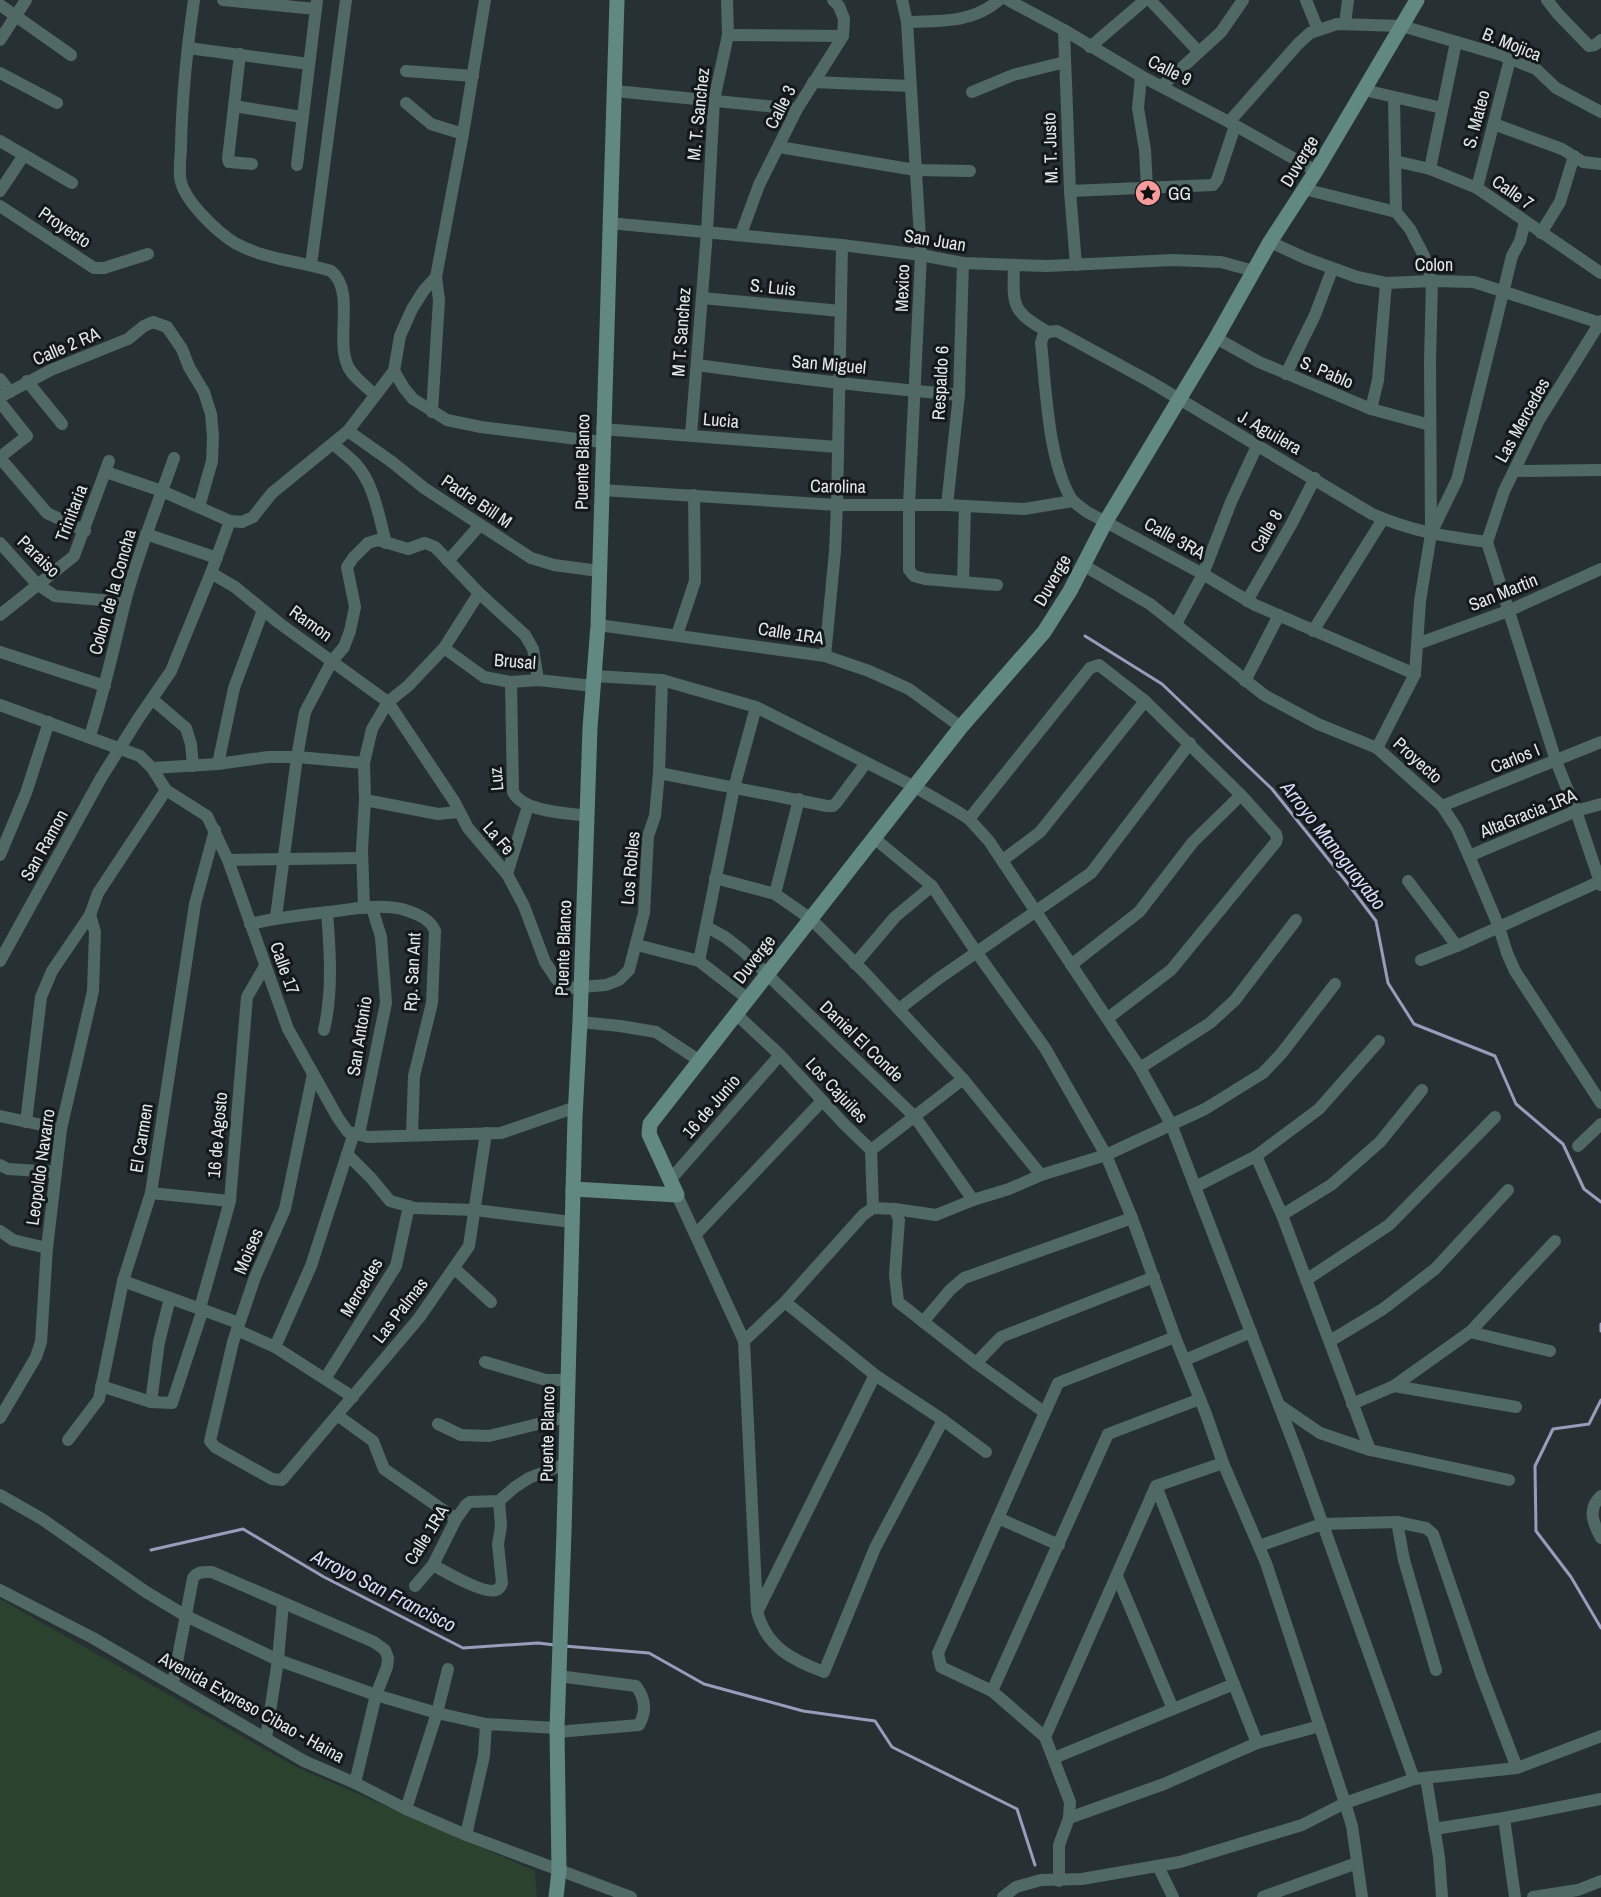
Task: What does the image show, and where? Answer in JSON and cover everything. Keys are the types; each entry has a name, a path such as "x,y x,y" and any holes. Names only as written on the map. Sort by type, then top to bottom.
{"street":[{"path":"0,40 26,0"},
{"path":"194,0 182,121 180,180 185,193 199,211 234,243 261,254 311,265 337,275 342,287 344,353 347,366 375,394"},
{"path":"223,0 317,4 297,165"},
{"path":"311,265 346,0"},
{"path":"432,411 439,300 436,277 473,76 483,0"},
{"name":"Puente Blanco","path":"556,1897 559,1871 556,1730 573,1189 593,681 598,625 617,0"},
{"name":"M. T. Sanchez","path":"707,232 714,100 728,35 727,0"},
{"path":"728,35 843,36 844,19 839,6 833,0"},
{"name":"Mexico","path":"902,0 907,22 921,255 909,505 909,570 914,576 963,582"},
{"path":"907,22 968,19 989,9 999,0"},
{"name":"Calle 9","path":"1008,0 1141,76 1316,171"},
{"path":"1090,47 1145,0"},
{"path":"1150,0 1199,52"},
{"path":"1162,86 1221,32 1243,0"},
{"path":"1306,0 1318,30"},
{"path":"1070,192 1213,185 1217,180 1232,124 1298,44 1318,30 1341,24 1348,0"},
{"name":"Duverge","path":"670,1180 649,1130 650,1125 961,727 1044,632 1106,521 1180,400 1270,242 1316,171 1417,0"},
{"path":"1547,0 1589,46 1596,43"},
{"path":"0,5 71,55"},
{"name":"B. Mojica","path":"1341,24 1402,26 1510,59 1536,69 1556,88 1601,112"},
{"name":"M. T. Justo","path":"1064,30 1070,192 1076,265"},
{"name":"Calle 3","path":"741,234 759,185 796,109 843,36"},
{"path":"1430,169 1456,42"},
{"path":"188,48 309,64"},
{"path":"240,54 228,161 252,164"},
{"name":"S. Mateo","path":"1477,188 1510,59"},
{"path":"972,92 1013,75 1065,62"},
{"path":"406,71 473,76"},
{"path":"0,73 57,103"},
{"path":"1141,76 1138,108 1145,150 1147,188"},
{"path":"813,82 910,87"},
{"path":"1364,90 1442,108"},
{"path":"615,91 796,109"},
{"path":"1377,748 1415,674 1420,601 1431,534 1432,281 1424,256 1396,212 1394,97"},
{"path":"406,103 431,124 463,134"},
{"path":"234,106 302,117"},
{"path":"1494,124 1562,149 1583,162 1601,164"},
{"path":"0,141 72,183"},
{"path":"779,147 915,170 970,171"},
{"path":"0,191 24,155"},
{"path":"1541,233 1560,202 1574,156"},
{"name":"Calle 7","path":"1395,161 1430,169 1477,188 1601,273"},
{"path":"1305,189 1396,212"},
{"name":"Proyecto","path":"0,206 94,268 104,268 148,254"},
{"path":"1431,534 1457,480 1512,256 1520,241 1525,222"},
{"name":"San Juan","path":"609,223 842,245 963,263 1076,265 1173,260 1221,262 1254,271"},
{"name":"M T. Sanchez","path":"690,435 707,232"},
{"name":"Colon","path":"1270,242 1332,270 1357,278 1386,283 1474,282 1600,322"},
{"path":"825,656 837,505 842,245"},
{"name":"Respaldo 6","path":"947,505 958,395 963,263"},
{"name":"J. Aguilera","path":"1014,265 1014,297 1018,312 1045,334 1057,332 1180,400 1383,519 1398,526 1431,534 1487,542"},
{"path":"1286,374 1315,315 1332,270"},
{"path":"162,491 230,521 242,522 253,517 272,493 348,431 394,371 400,336 404,327 424,290 436,277"},
{"path":"1371,410 1378,380 1386,283"},
{"name":"S. Luis","path":"702,298 841,311"},
{"name":"Calle 2 RA","path":"5,394 51,370 123,342 153,322 167,327 182,349 189,367 204,392 210,414 213,437 212,461 199,507"},
{"name":"Las Mercedes","path":"1487,542 1504,491 1539,420 1600,322"},
{"path":"1045,334 1041,343 1052,434 1059,468 1073,501"},
{"name":"S. Pablo","path":"1216,338 1259,362 1371,410 1430,425"},
{"name":"San Miguel","path":"697,365 800,380 958,395"},
{"name":"Lucia","path":"394,371 413,399 447,420 481,427 602,436 690,435 837,447"},
{"path":"0,379 5,394"},
{"path":"27,381 62,424"},
{"path":"0,402 27,436 0,458 47,513 85,531"},
{"name":"Padre Bill M","path":"348,431 480,525 531,558 554,565 599,571"},
{"path":"333,444 356,464 366,479 386,543"},
{"path":"1176,624 1203,574 1231,502 1257,446"},
{"name":"Colon de la Concha","path":"90,736 105,686 125,602 146,534 174,458"},
{"name":"Trinitaria","path":"0,615 74,556 108,467 162,491"},
{"path":"1514,471 1601,470"},
{"name":"Calle 8","path":"1247,601 1315,478"},
{"name":"Carolina","path":"601,490 837,505 1024,508 1073,501"},
{"path":"677,635 695,581 694,495"},
{"name":"Calle 3RA","path":"1073,501 1087,512 1203,574 1247,601 1415,674"},
{"path":"965,506 963,582 997,585"},
{"path":"1313,631 1383,519"},
{"name":"San Ramon","path":"0,961 121,747 171,671 212,573 230,521"},
{"path":"448,561 480,525"},
{"path":"146,534 217,558"},
{"path":"276,917 305,712 332,661 344,647 350,631 355,607 347,567 368,543 378,540 408,549 425,543 435,547 525,635 533,649 538,680"},
{"path":"1421,960 1601,882 1556,761 1487,542"},
{"name":"Paraiso","path":"0,543 37,584 56,596 125,602"},
{"name":"Proyecto","path":"1083,565 1150,604 1264,695 1296,713 1377,748 1442,806 1457,829 1469,856 1515,971 1601,1103"},
{"name":"San Martin","path":"1417,644 1508,611 1601,569"},
{"name":"Ramon","path":"212,573 236,587 263,610 388,702"},
{"name":"San Antonio","path":"275,1347 310,1266 347,1154 356,1134 386,1003 381,937 368,908 362,858 364,764 372,729 388,702 408,686 444,648 480,593"},
{"path":"218,764 234,688 263,610"},
{"path":"1245,681 1279,615"},
{"name":"Calle 1RA","path":"598,625 825,656 909,689 961,727"},
{"name":"Brusal","path":"444,648 484,677 511,682 662,680 756,706 915,787 969,819 989,841 1108,1018 1140,1068 1171,1124 1420,1778 1434,1829 1442,1897"},
{"path":"0,652 105,686"},
{"path":"969,819 1094,665 1099,665 1145,701 1241,795 1276,834 1276,842 1170,970 1108,1018"},
{"name":"Los Robles","path":"581,988 606,985 619,980 629,970 637,945 644,914 648,836 655,816 662,680"},
{"name":"Luz","path":"511,682 513,792 516,798 528,806 588,816"},
{"path":"152,699 186,728 191,744 193,766"},
{"path":"1003,860 1040,832 1145,701"},
{"name":"La Fe","path":"388,702 454,801 468,828 507,874 524,906 545,962 557,980 568,988 581,988"},
{"path":"699,961 734,788 756,706"},
{"name":"Calle 17","path":"1,708 90,736 140,756 152,768 166,790 207,816 228,860 288,1029 338,1118 348,1132 356,1134"},
{"path":"0,855 26,793 49,722"},
{"name":"Carlos I","path":"1442,806 1601,742"},
{"path":"899,1010 938,979 1091,873 1190,744"},
{"path":"152,768 218,764 268,757 297,757 364,764"},
{"path":"659,773 833,806 866,763"},
{"path":"26,1122 41,997 52,971 90,915 98,893 166,790"},
{"path":"1071,965 1139,912 1193,842 1241,795"},
{"path":"365,800 438,814 459,812"},
{"path":"776,894 799,800"},
{"name":"AltaGracia 1RA","path":"1469,856 1576,811 1601,804"},
{"path":"507,874 528,806"},
{"name":"El Carmen","path":"68,1440 99,1399 123,1281 151,1193 195,904 215,830"},
{"path":"874,838 932,886 1045,1048 1106,1155 1132,1218 1174,1337 1185,1360 1223,1463 1259,1546 1346,1803 1352,1826 1362,1897"},
{"path":"228,860 362,858"},
{"path":"715,878 776,894 811,919 963,1079 1041,1175"},
{"path":"1408,880 1457,946"},
{"path":"855,964 895,917 932,886"},
{"name":"Rp. San Ant","path":"250,924 276,917 368,908 400,909 428,920 435,931 432,1003 414,1076 412,1135"},
{"path":"324,1030 329,1006 330,981 327,912"},
{"name":"Leopoldo Navarro","path":"0,1418 36,1357 41,1342 47,1248 61,1129 93,992 95,932 90,915"},
{"path":"1140,1068 1210,1023 1235,1000 1296,920"},
{"name":"Daniel El Conde","path":"707,927 743,951 915,1117 973,1200"},
{"path":"637,945 699,961 748,999"},
{"name":"16 de Agosto","path":"151,1402 170,1404 175,1401 230,1201 247,997 265,966"},
{"path":"744,1341 785,1302 863,1215 873,1208 936,1215 973,1200 1010,1189 1041,1175 1106,1155 1205,1109 1263,1073 1281,1054 1335,984"},
{"name":"Los Cajuiles","path":"736,1014 780,1055 871,1150 873,1208"},
{"path":"580,1022 656,1032 700,1061"},
{"path":"1195,1187 1256,1156 1319,1109 1379,1041"},
{"name":"16 de Junio","path":"670,1180 780,1055"},
{"name":"Moises","path":"282,1480 272,1479 263,1474 215,1447 210,1440 238,1327 255,1277 285,1209 313,1074"},
{"path":"871,1150 963,1079"},
{"path":"1282,1215 1331,1185 1380,1142 1422,1090"},
{"path":"696,1234 822,1101"},
{"path":"356,1134 368,1137 501,1133 576,1107"},
{"path":"0,1116 61,1129"},
{"path":"1306,1280 1389,1225 1495,1117"},
{"path":"1578,1146 1601,1124"},
{"name":"Las Palmas","path":"282,1480 419,1318 469,1246 486,1133"},
{"path":"347,1154 390,1201 415,1208 476,1210 572,1222"},
{"path":"1256,1156 1282,1215 1370,1450"},
{"path":"0,1165 8,1169 56,1172"},
{"path":"670,1180 744,1341 757,1611 760,1624 777,1647 795,1661 824,1672 876,1548 943,1420"},
{"path":"573,1189 677,1195"},
{"path":"1330,1341 1383,1309 1435,1269 1508,1190"},
{"path":"151,1193 230,1201"},
{"name":"Mercedes","path":"325,1379 396,1266 409,1206"},
{"path":"895,1209 899,1220 895,1275 898,1302 1044,1412"},
{"path":"923,1322 950,1290 964,1278 1132,1218"},
{"path":"0,1231 13,1240 47,1248"},
{"path":"1352,1404 1394,1386 1470,1332 1555,1241"},
{"path":"454,1268 491,1302"},
{"path":"976,1363 1001,1337 1154,1277"},
{"path":"123,1281 201,1308 275,1347 353,1397"},
{"path":"101,1386 151,1402 159,1342 170,1298"},
{"path":"785,1302 875,1375 986,1452"},
{"path":"1185,1360 1251,1332"},
{"path":"1470,1332 1551,1351"},
{"path":"1059,1881 1059,1845 1069,1818 1070,1802 1045,1737 993,1691 941,1667 938,1653 1058,1383 1174,1337"},
{"path":"485,1362 546,1380 567,1380"},
{"path":"757,1611 875,1375"},
{"path":"1394,1386 1516,1407"},
{"path":"993,1691 1108,1434 1200,1399"},
{"path":"1279,1405 1320,1432 1370,1450 1509,1480"},
{"path":"337,1415 373,1441 384,1469 456,1519"},
{"path":"438,1424 460,1435 489,1436 566,1418"},
{"path":"1045,1737 1156,1486 1223,1463"},
{"path":"433,1565 484,1589 494,1591 499,1588 502,1582 498,1544 501,1526 499,1501 530,1478 565,1464"},
{"path":"1156,1486 1257,1743"},
{"path":"0,1495 42,1519 146,1592 186,1616 278,1660 376,1695 437,1713 486,1724 556,1730 639,1725 644,1716 643,1696 636,1686 558,1676"},
{"path":"1601,1496 1594,1503 1592,1513 1594,1526 1601,1538"},
{"name":"Calle 1RA","path":"415,1586 433,1565 456,1519 470,1502 499,1501"},
{"path":"998,1518 1059,1545"},
{"path":"1259,1546 1322,1524 1397,1522 1426,1528 1437,1542 1458,1608 1517,1768"},
{"path":"1397,1522 1404,1560 1436,1670"},
{"path":"173,1683 193,1578 202,1571 212,1572 374,1642 385,1650 388,1658 387,1667 376,1695 355,1783"},
{"path":"1117,1576 1173,1709"},
{"name":"Avenida Expreso Cibao - Haina","path":"0,1590 93,1638 304,1761 466,1835 631,1897"},
{"path":"266,1738 278,1660 283,1602"},
{"path":"405,1809 437,1713 448,1669"},
{"path":"1054,1758 1234,1684"},
{"path":"466,1835 484,1756 486,1724"},
{"path":"1069,1818 1086,1810 1164,1784 1257,1743 1320,1726"},
{"path":"1003,1897 1016,1887 1041,1880 1082,1879 1180,1862 1302,1825 1346,1803 1420,1778 1517,1768 1601,1736"},
{"path":"1434,1829 1601,1799"},
{"path":"1504,1818 1515,1897"},
{"path":"1263,1897 1357,1863"},
{"path":"1158,1866 1173,1897"},
{"path":"1533,1897 1579,1894 1601,1881"}],"green space":[{"path":"0,1599 296,1767 535,1871 537,1897 0,1897"}],"waterway":[{"name":"Arroyo Manoguayabo","path":"1085,636 1162,684 1272,789 1376,921 1388,983 1414,1024 1495,1056 1516,1104 1563,1144 1584,1189 1601,1202"},
{"name":"Arroyo Manoguayabo","path":"1601,1324 1601,1331"},
{"name":"Arroyo Manoguayabo","path":"1601,1400 1589,1424 1553,1429 1535,1466 1536,1531 1571,1577 1601,1628"},
{"name":"Arroyo San Francisco","path":"151,1550 243,1529 324,1577 463,1648 538,1643 555,1645"},
{"name":"Arroyo San Francisco","path":"564,1646 649,1653 704,1684 803,1711 875,1721 892,1747 1017,1809 1035,1865"}],"place":[{"name":"GG","path":"1148,193"}]}
